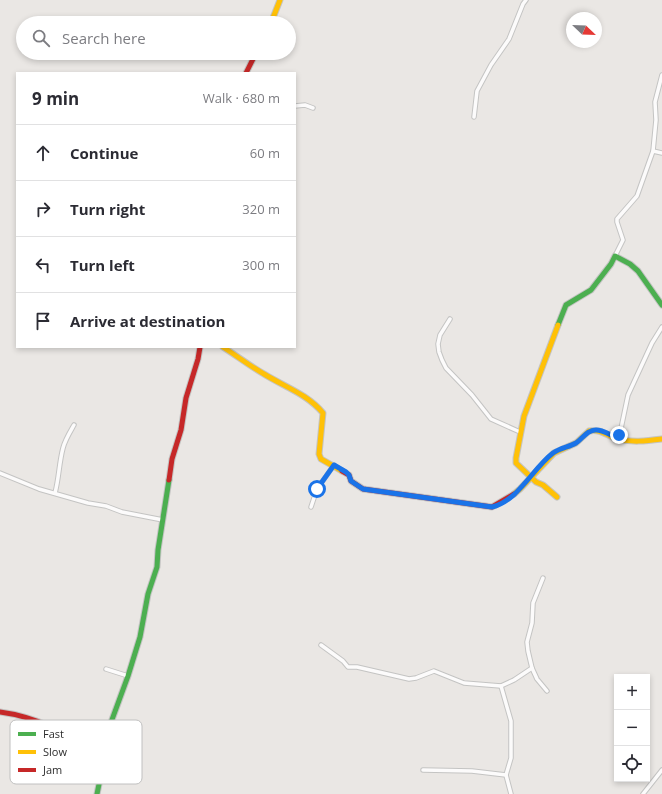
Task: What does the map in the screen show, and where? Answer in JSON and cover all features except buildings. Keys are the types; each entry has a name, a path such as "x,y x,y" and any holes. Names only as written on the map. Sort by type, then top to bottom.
{"street":[{"path":"274,16 280,0"},
{"path":"474,117 477,91 491,65 509,39 526,0"},
{"path":"246,72 252,60"},
{"path":"557,497 550,493 542,485 538,484 516,463 520,432 524,416 566,305 591,290 611,264 623,240 617,219 637,196 653,151 656,120 655,102 662,76"},
{"path":"296,106 313,108"},
{"path":"653,151 662,153"},
{"path":"615,256 634,267 648,285 654,297 662,305"},
{"path":"450,319 440,335 438,344 439,352 446,368 472,395 492,419 520,432"},
{"path":"619,438 628,394 652,342 662,327"},
{"path":"112,720 140,637 148,594 157,567 172,459 181,430 186,398 198,360 200,348"},
{"path":"225,348 266,374 306,396 320,409 323,413 319,454 321,459 346,472 351,481 363,489 488,507 496,506 507,499 554,453 576,443 589,431 602,431 619,438 635,441 662,439"},
{"path":"55,493 59,480 63,447 74,425"},
{"path":"311,507 317,489 334,465"},
{"path":"0,473 38,489 88,503 106,506 122,512 163,520"},
{"path":"543,578 533,603 532,623 527,642 532,668 537,679 547,691"},
{"path":"321,645 343,661 348,667 357,667 410,679 434,672 464,683 501,686 521,676 532,668"},
{"path":"106,669 128,676"},
{"path":"501,686 511,721 511,758 506,774 511,794"},
{"path":"0,712 11,713 34,720"},
{"path":"423,770 472,771 506,774"},
{"path":"643,794 662,770"},
{"path":"97,794 99,784"}],"traffic: fast":[{"path":"558,325 566,305 591,290 611,264 615,256 630,264 638,271 662,305"},
{"path":"112,720 140,637 148,594 157,567 158,550 169,480"},
{"path":"97,794 99,784"}],"traffic: slow":[{"path":"274,16 280,0"},
{"path":"557,497 543,485 536,482 516,463 516,458 524,416 558,325"},
{"path":"224,348 317,406 323,413 319,454 321,459 342,471"},
{"path":"514,494 554,453 576,443 589,431 599,431 615,438 627,441 662,439"}],"traffic: jam":[{"path":"246,72 252,60"},
{"path":"169,480 172,459 181,430 186,398 200,348"},
{"path":"342,471 349,475 351,481 363,489 492,507 514,494"},
{"path":"0,712 33,720"}],"route":[{"path":"317,489 334,465 346,472 351,481 363,489 492,507 507,499 520,489 554,453 576,443 589,431 602,431 616,438 619,438 619,435"}]}
